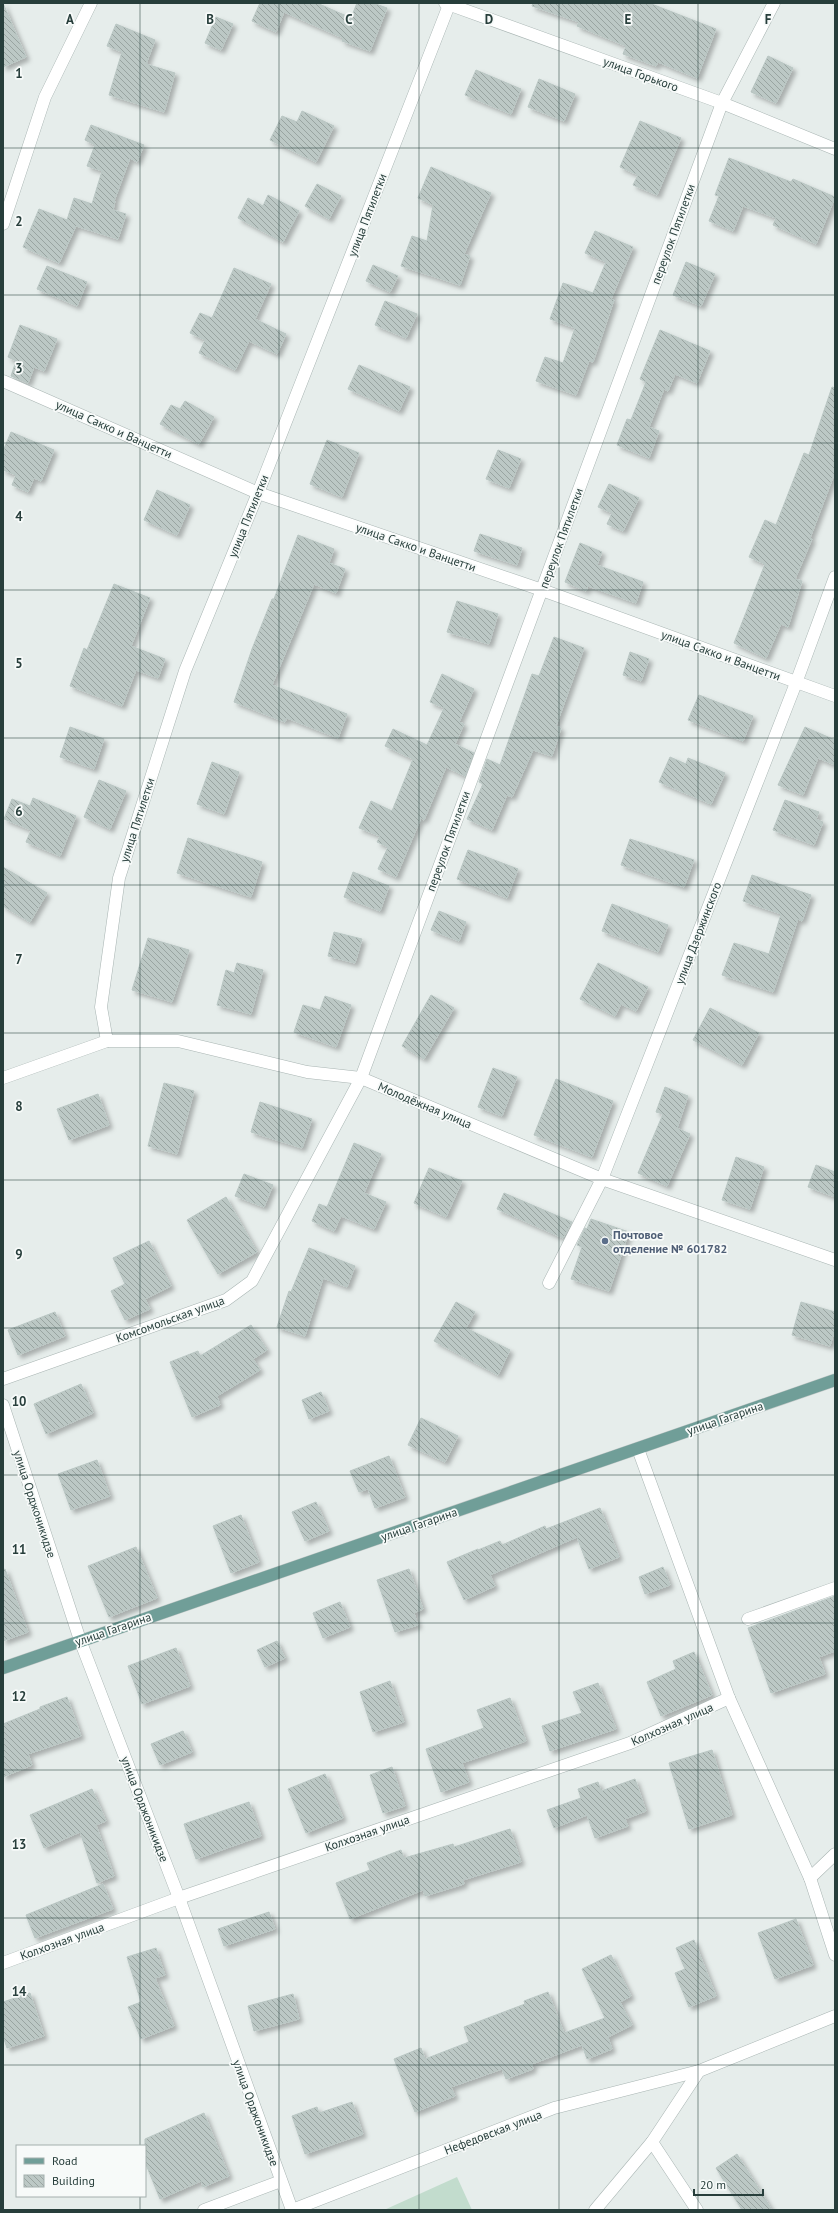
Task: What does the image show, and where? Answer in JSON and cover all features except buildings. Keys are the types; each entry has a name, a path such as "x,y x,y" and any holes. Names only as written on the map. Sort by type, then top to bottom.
{"main road":[{"name":"улица Гагарина","path":"3,1668 80,1640 835,1380"}],"street":[{"path":"3,224 45,97 91,3"},
{"name":"переулок Пятилетки","path":"361,1078 722,103 774,3"},
{"name":"улица Горького","path":"447,4 722,103 835,149"},
{"name":"улица Пятилетки","path":"106,1041 100,1007 119,878 185,671 258,493 447,4"},
{"name":"улица Сакко и Ванцетти","path":"3,380 258,493 542,590 835,696"},
{"name":"улица Дзержинского","path":"549,1283 602,1179 796,683 835,577"},
{"name":"Молодёжная улица","path":"3,1078 106,1041 178,1041 307,1072 361,1078 602,1179 835,1260"},
{"name":"Комсомольская улица","path":"3,1379 226,1300 252,1281 361,1078"},
{"name":"улица Орджоникидзе","path":"3,1405 80,1640 179,1898 292,2210"},
{"path":"638,1449 729,1698 810,1878 835,1955"},
{"path":"748,1619 835,1588"},
{"name":"Колхозная улица","path":"3,1963 179,1898 630,1743 729,1698"},
{"path":"810,1878 835,1854"},
{"name":"Нефедовская улица","path":"292,2210 554,2108 699,2071 835,2016"},
{"path":"595,2210 652,2142 699,2071"},
{"path":"652,2142 697,2210"},
{"path":"204,2210 281,2181"}],"green space":[{"path":"457,2177 472,2210 384,2210"}],"place":[{"name":"Почтовое отделение № 601782","path":"605,1241"}]}
